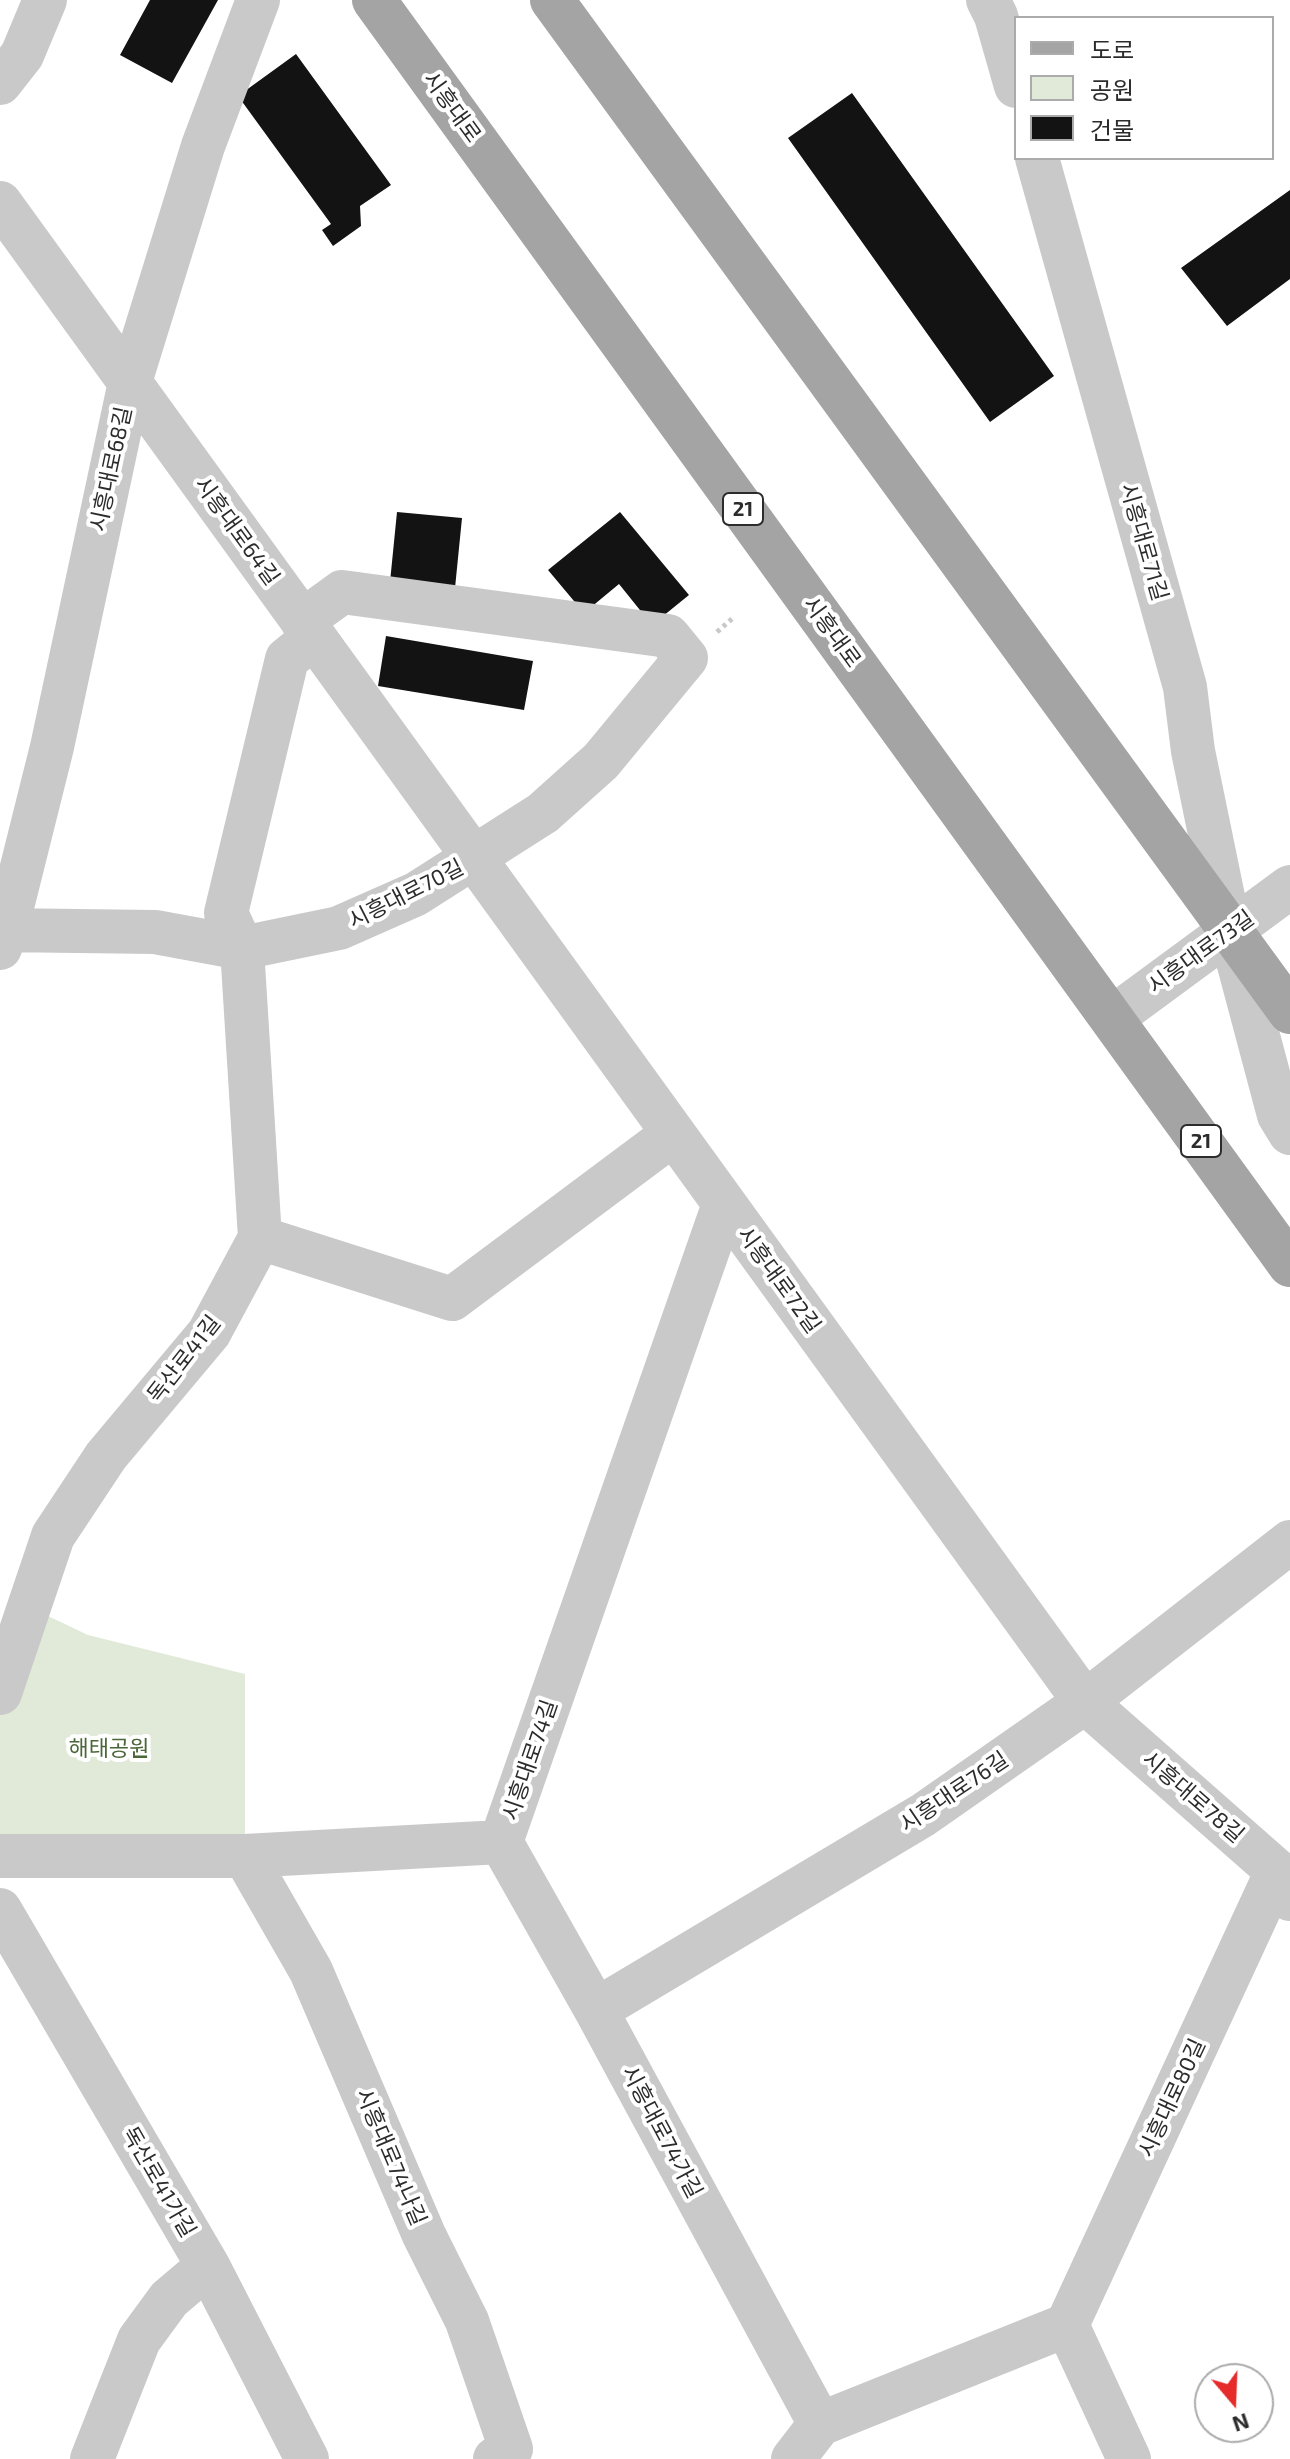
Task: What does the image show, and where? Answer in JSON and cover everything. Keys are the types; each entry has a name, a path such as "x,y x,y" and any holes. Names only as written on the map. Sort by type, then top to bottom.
{"main road":[{"name":"시흥대로","path":"374,0 1290,1265"},
{"path":"552,0 1290,1012"}],"street":[{"path":"0,83 22,55 45,0"},
{"name":"시흥대로68길","path":"2,936 52,747 130,382 203,146 258,0"},
{"path":"988,0 996,16 1014,79"},
{"name":"시흥대로71길","path":"1038,160 1185,687 1193,751 1230,931 1279,1115 1290,1133"},
{"name":"시흥대로64길","path":"0,203 474,858"},
{"name":"시흥대로70길","path":"2,936 155,932 242,948 339,928 416,894 543,813 601,761 686,658 668,636 342,592 308,629"},
{"path":"308,629 287,659 226,913 242,948 260,1238 452,1299 673,1134"},
{"name":"시흥대로72길","path":"474,858 1085,1702"},
{"name":"시흥대로73길","path":"1112,1018 1290,887"},
{"name":"시흥대로74길","path":"0,1856 245,1856 501,1842 724,1204"},
{"name":"독산로41길","path":"0,1693 53,1536 106,1456 209,1333 260,1238"},
{"name":"시흥대로76길","path":"596,2010 923,1815 1085,1702 1290,1542"},
{"name":"시흥대로78길","path":"1085,1702 1284,1885"},
{"name":"시흥대로74가길","path":"501,1842 596,2010 820,2424"},
{"name":"시흥대로74나길","path":"245,1856 311,1971 424,2235 467,2321 511,2449 495,2459"},
{"name":"시흥대로80길","path":"1067,2325 1284,1885"},
{"name":"독산로41가길","path":"0,1910 208,2266 307,2459"},
{"path":"92,2459 139,2340 169,2299 208,2266"},
{"path":"793,2459 820,2424 1067,2325 1129,2459"}],"green space":[{"name":"해태공원","path":"29,1607 88,1635 245,1674 245,1856 0,1856 0,1693"}],"building":[{"path":"150,0 218,0 172,83 120,55"},
{"path":"296,54 391,185 360,206 361,226 333,246 322,230 331,224 238,96"},
{"path":"852,93 1054,376 990,422 788,138"},
{"path":"1290,190 1290,279 1227,326 1181,268"},
{"path":"397,512 462,518 455,588 390,582"},
{"path":"620,512 689,595 652,625 619,584 584,613 548,570"},
{"path":"386,636 533,661 524,710 378,686"}]}
